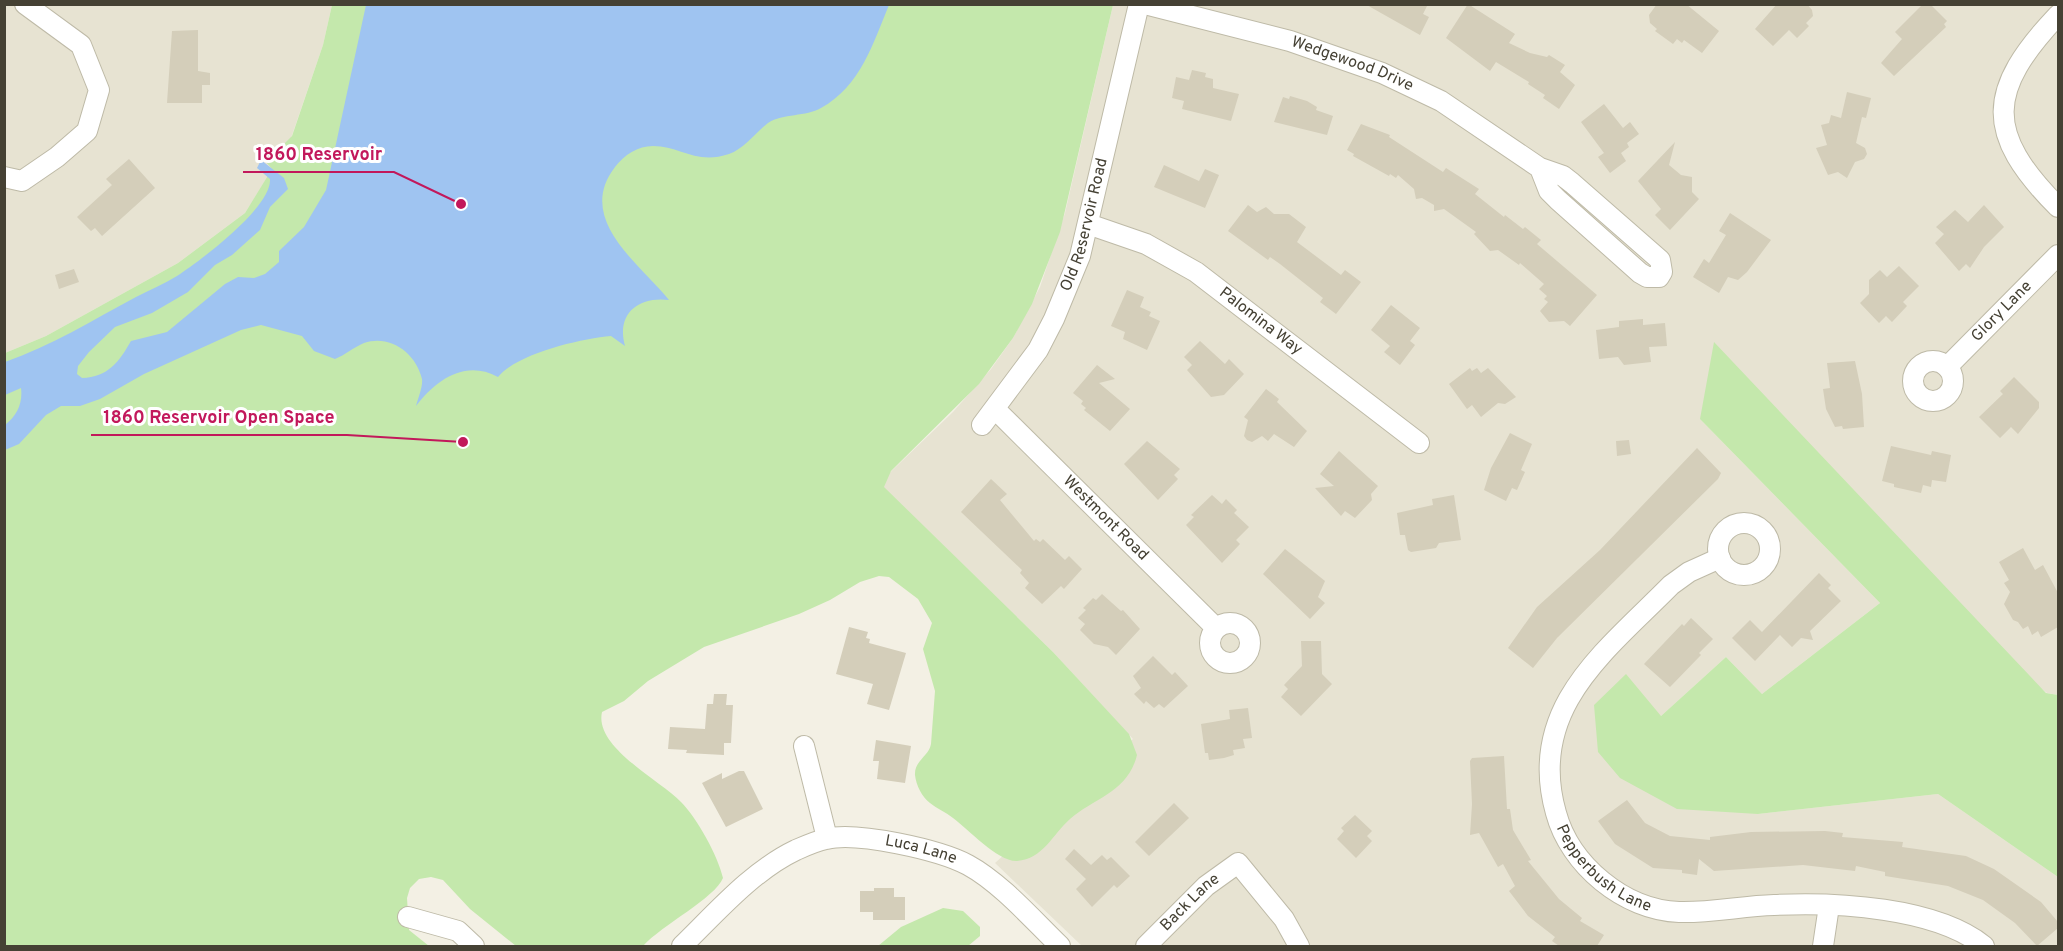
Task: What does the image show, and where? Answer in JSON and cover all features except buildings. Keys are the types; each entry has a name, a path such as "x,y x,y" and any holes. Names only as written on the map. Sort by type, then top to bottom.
{"street":[{"path":"4,177 22,181 57,157 87,131 99,90 81,45 25,4"},
{"name":"Old Reservoir Road","path":"982,425 996,410 1038,350 1054,319 1080,256 1139,4"},
{"name":"Wedgewood Drive","path":"1145,4 1290,41 1382,73 1441,101 1540,168 1563,176 1655,254 1663,266 1659,277 1647,277 1640,273 1558,200 1549,191 1540,168"},
{"path":"2058,15 2017,63 2005,98 2004,117 2007,135 2022,167 2058,207"},
{"name":"Palomina Way","path":"1088,224 1146,244 1197,272 1419,444"},
{"name":"Glory Lane","path":"1947,367 2058,255"},
{"name":"Westmont Road","path":"996,410 1216,628"},
{"name":"Pepperbush Lane","path":"1720,558 1689,572 1671,585 1579,680 1558,717 1551,742 1550,789 1556,815 1566,837 1594,874 1632,901 1655,908 1698,912 1775,905 1829,906 1879,911 1936,921 1956,928 1984,946"},
{"path":"804,746 827,838"},
{"name":"Luca Lane","path":"682,946 758,876 797,849 827,838 901,843 968,865 1012,900 1059,946"},
{"name":"Back Lane","path":"1146,946 1206,886 1238,862 1284,919 1299,946"},
{"path":"1823,946 1829,906"},
{"path":"408,917 458,931 474,946"}],"shaded area":[{"path":"5,5 332,5 323,45 290,141 245,213 178,263 46,336 5,353"},
{"path":"1113,5 2058,5 2058,695 2047,693 1700,419 1880,603 1762,694 1726,657 1661,716 1594,705 1758,814 1938,794 2058,877 2058,946 1082,946 995,863 1133,739 1053,652 879,483 953,412 991,369 1013,338 1040,287 1065,213"}],"green space":[{"path":"332,5 1113,5 1060,232 1032,304 1013,338 979,384 891,471 884,487 1053,652 1129,734 1137,755 1133,768 1126,778 1109,793 1070,819 1041,851 1034,856 1017,861 1009,860 992,851 927,800 917,783 915,770 931,744 935,691 923,649 932,623 918,599 889,577 879,576 860,582 830,600 799,614 704,647 648,681 624,701 602,712 602,725 608,738 618,750 671,793 694,818 712,849 723,878 710,894 643,946 516,946 470,909 443,880 431,877 419,879 410,888 407,898 409,930 429,946 5,946 5,353 46,336 178,263 245,213 272,169 266,162 292,136 323,45"},
{"path":"1714,342 2046,693 2058,695 2058,877 1938,794 1758,814 1677,809 1620,778 1598,752 1594,705 1626,674 1661,716 1726,657 1762,694 1880,603 1700,419"},
{"path":"943,908 963,911 980,927 980,936 968,946 878,946 901,927"}],"water":[{"path":"366,5 889,5 871,48 856,76 835,99 821,108 768,123 740,148 729,154 707,157 663,147 647,146 632,152 615,167 605,186 602,205 607,222 628,255 669,300 648,301 632,310 624,325 625,346 611,336 598,338 534,354 507,368 498,377 486,372 463,371 442,381 416,406 422,379 414,361 400,348 383,341 374,341 364,343 335,359 314,351 302,336 261,325 241,330 144,374 100,399 80,406 61,406 46,415 19,444 5,450 5,425 18,409 21,388 5,395 5,362 72,332 172,279 202,258 248,218 268,191 270,179 257,168 261,160 284,178 288,189 270,207 260,230 232,255 215,265 188,292 152,313 115,327 89,352 78,366 77,374 82,378 99,375 117,362 131,341 167,332 225,284 238,277 254,278 265,274 279,262 279,251 304,227 326,190"}],"place":[{"name":"1860 Reservoir","path":"461,204"},
{"name":"1860 Reservoir Open Space","path":"463,442"}]}
